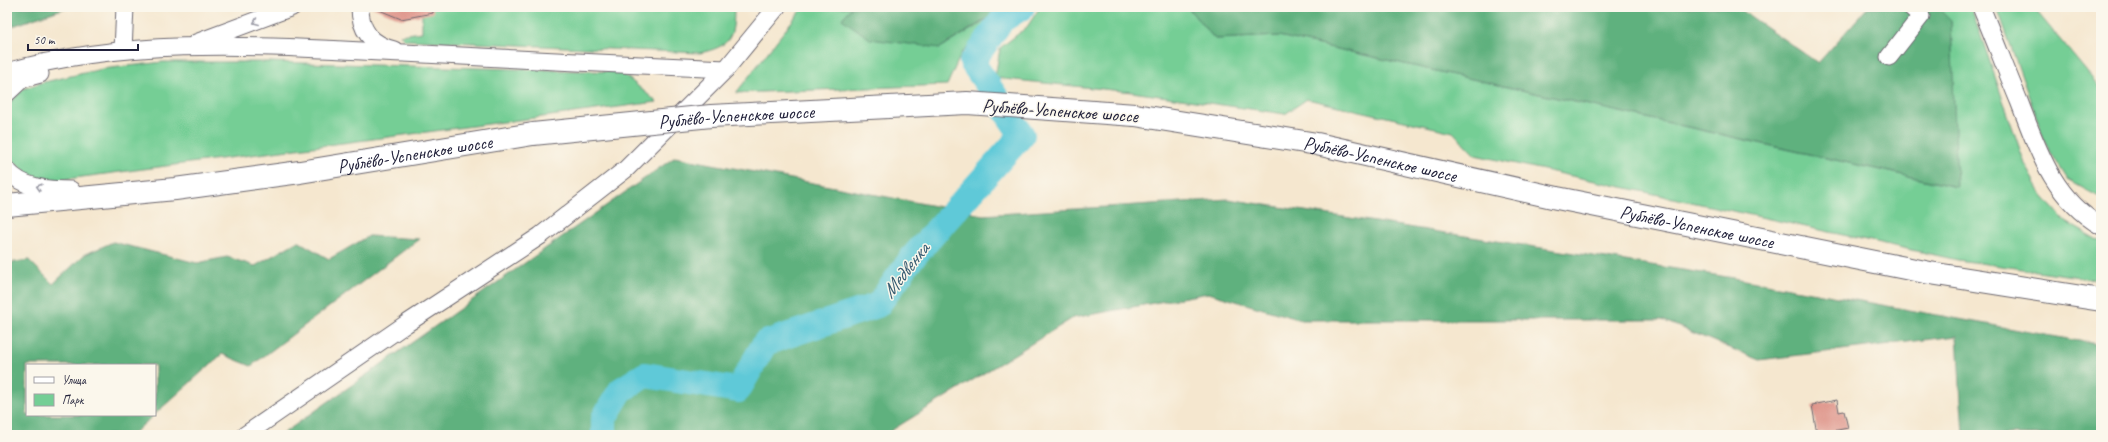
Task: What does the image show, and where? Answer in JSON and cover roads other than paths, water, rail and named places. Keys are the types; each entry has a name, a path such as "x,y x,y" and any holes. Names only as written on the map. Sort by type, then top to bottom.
{"main road":[{"name":"Рублёво-Успенское шоссе","path":"7,205 175,189 308,170 533,134 711,116 967,103 1135,115 1317,144 1557,198 1930,273 2101,300"}],"street":[{"path":"123,50 125,7"},
{"path":"184,47 292,7"},
{"path":"360,7 360,19 364,30 368,35 385,48 406,54"},
{"path":"245,435 406,324 540,236 626,169 726,69 777,7"},
{"path":"1889,57 1921,16 1911,7"},
{"path":"1981,7 2045,167 2067,199 2090,219 2101,226"},
{"path":"7,72 72,57 123,50 184,47 298,48 726,69"},
{"path":"7,93 22,79 123,50"},
{"path":"7,170 12,176 37,188 51,190 175,189"}],"waterway":[{"name":"Медвенка","path":"604,435 604,418 621,390 645,375 738,390 765,343 878,305 912,258 1022,135 972,62 1002,20 1022,7"}]}
